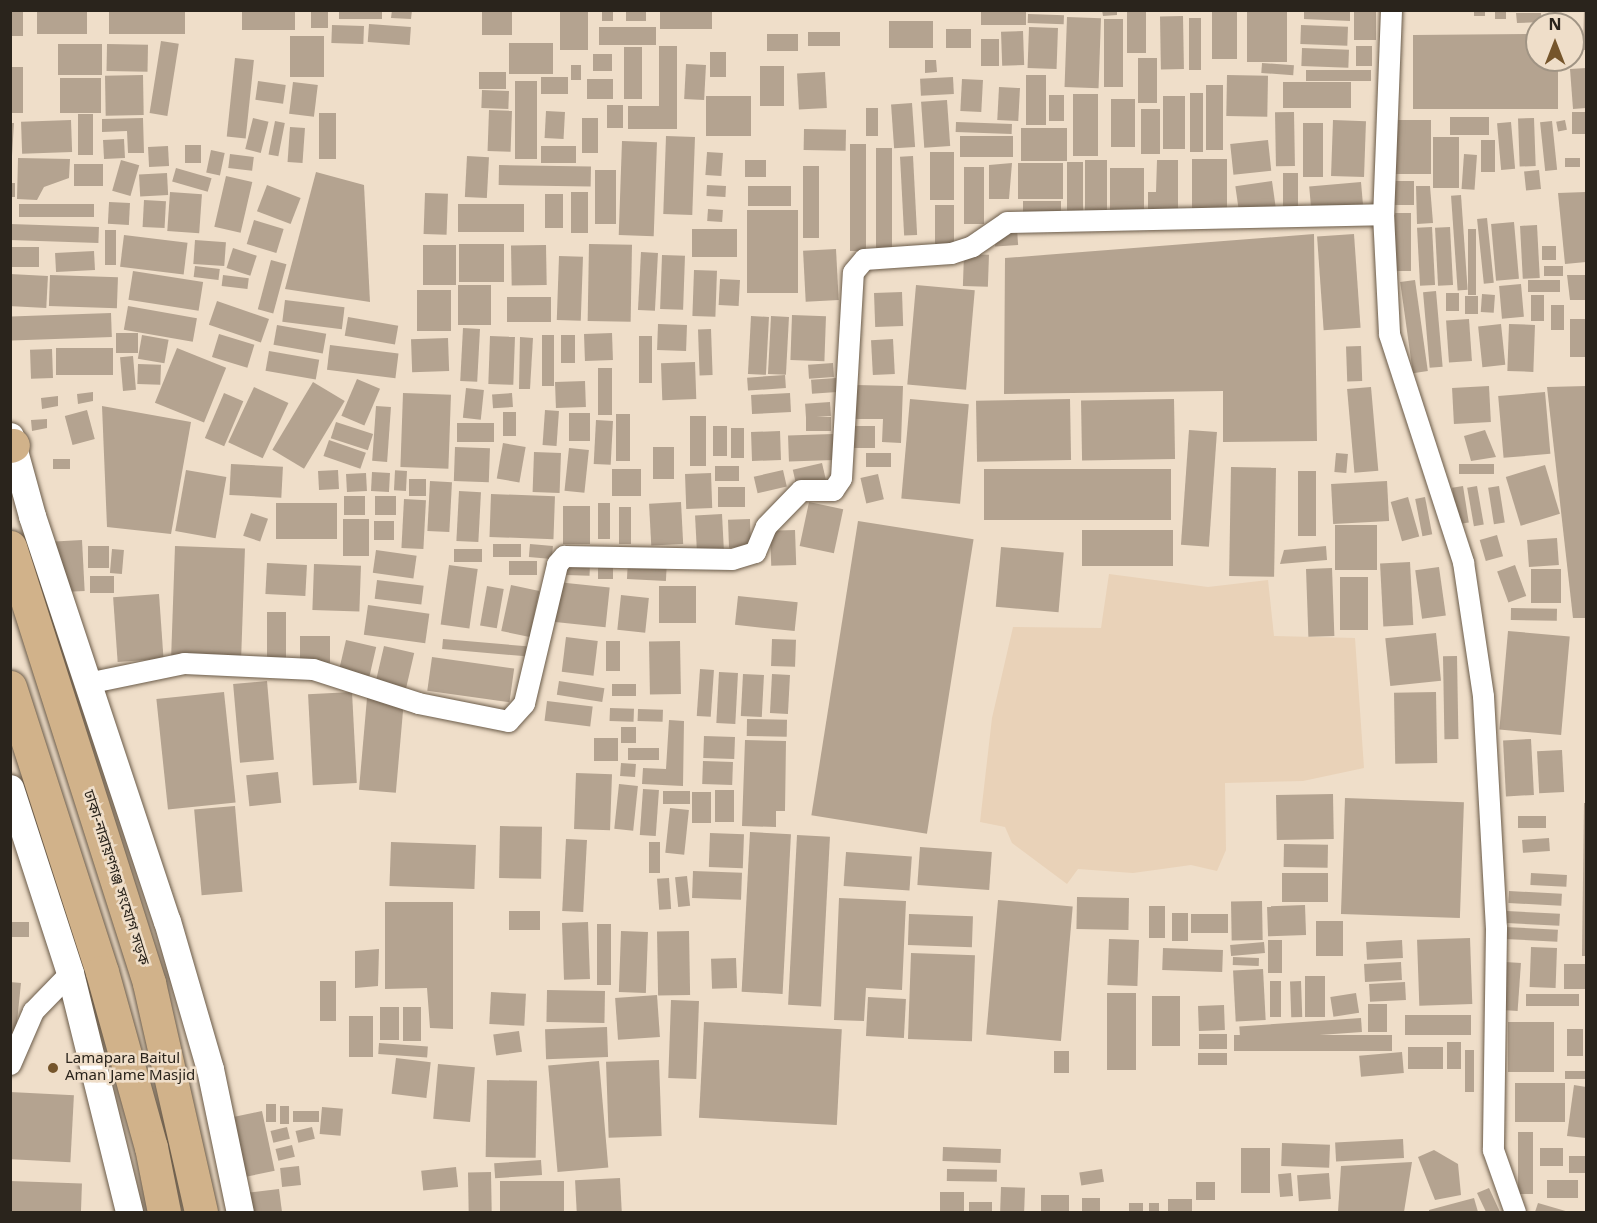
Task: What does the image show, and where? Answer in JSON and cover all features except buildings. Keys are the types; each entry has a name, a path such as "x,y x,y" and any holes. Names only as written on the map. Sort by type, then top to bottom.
{"main road":[{"name":"ঢাকা-নারায়ণগঞ্জ সংযোগ সড়ক","path":"10,547 149,983 201,1212"},
{"path":"10,687 102,972 164,1212"}],"street":[{"path":"1390,10 1383,214 1389,334 1463,562 1483,696 1496,928 1493,1150 1515,1212"},
{"path":"87,683 184,663 313,669 418,703 508,721 524,703 557,564 564,556 732,559 755,552 766,526 801,490 833,490 841,478 853,272 864,259 951,253 1015,221 1383,214"},
{"path":"11,442 87,683 167,921 210,1069 240,1212"},
{"path":"10,788 70,973 129,1212"},
{"path":"10,1065 33,1011 70,973"}],"shaded area":[{"path":"1109,574 1208,587 1268,580 1274,636 1355,638 1364,768 1303,781 1225,783 1226,850 1217,871 1191,865 1133,873 1078,869 1067,884 1012,843 1005,827 980,822 992,718 1013,627 1101,628"}],"place":[{"name":"Lamapara Baitul Aman Jame Masjid","path":"53,1068"}]}
